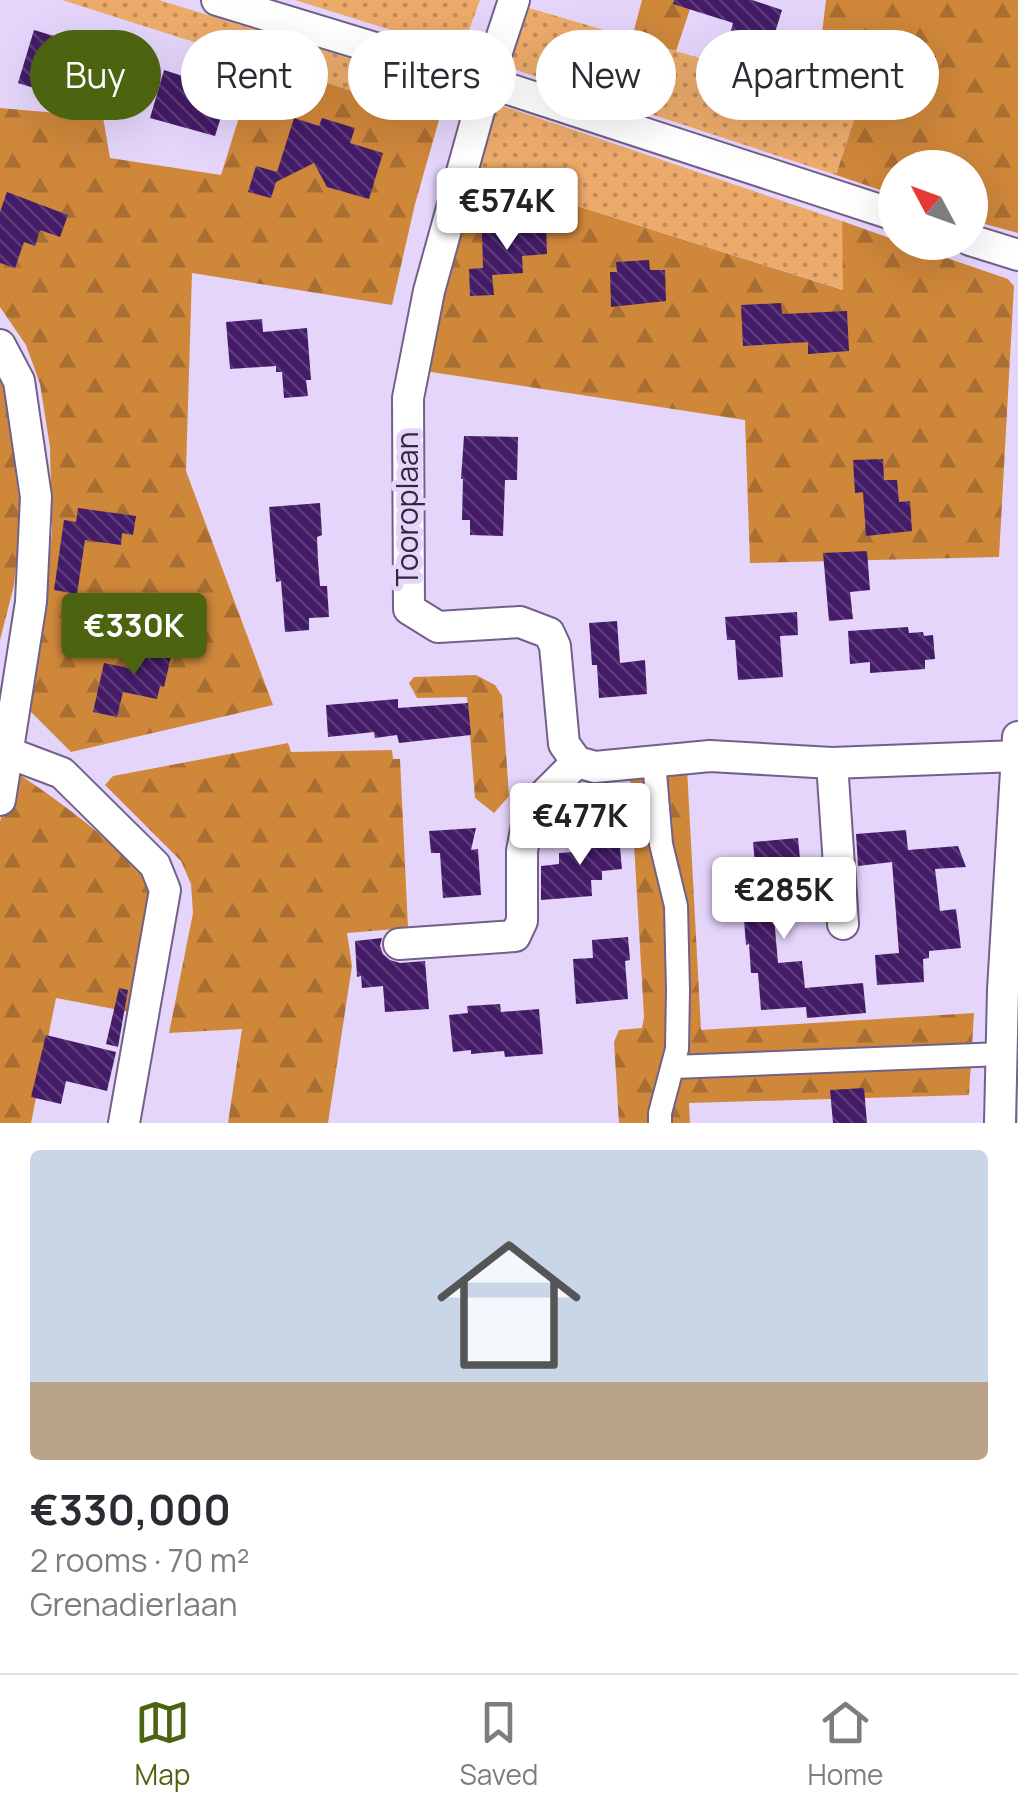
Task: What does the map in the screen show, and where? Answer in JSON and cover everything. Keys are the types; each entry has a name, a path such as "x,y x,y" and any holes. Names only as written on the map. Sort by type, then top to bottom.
{"street":[{"name":"Tooroplaan","path":"504,30 514,0"},
{"path":"224,1 348,39"},
{"path":"516,91 878,209"},
{"name":"Tooroplaan","path":"477,120 429,291 408,398 409,609 438,627 520,622 549,633 556,646 564,744 577,762"},
{"path":"988,246 1018,256"},
{"path":"0,344 19,381 36,497 32,602 0,800"},
{"path":"1000,1123 1002,1054 1011,990 1018,737"},
{"path":"7,738 62,773 155,865 166,890 124,1123"},
{"path":"399,944 515,936 522,921 522,851 530,809 577,762 595,767 710,756 832,764 1017,756"},
{"path":"654,762 661,844 676,906 677,1050 660,1123"},
{"path":"832,764 843,924"},
{"path":"673,1067 1002,1054"}],"shaded area":[{"path":"62,0 159,0 257,30 181,30 181,38"},
{"path":"295,0 480,0 469,30 391,30"},
{"path":"512,3 604,30 536,30 536,76 516,70 516,30 503,30"},
{"path":"676,51 696,57 696,120 854,120 836,175 669,120 676,120"},
{"path":"328,52 348,58 348,91 328,85"},
{"path":"516,111 842,221 844,290 466,171 480,120 516,120"}],"green space":[{"path":"642,0 693,0 676,51 676,30 634,30"},
{"path":"826,0 1018,0 1018,233 988,225 988,150 878,150 878,189 836,175 854,120 939,120 939,30 822,30"},
{"path":"328,83 348,90 348,120 439,120 392,305 192,273 186,471 273,705 71,752 24,705 45,600 52,532 50,447 40,384 26,345 0,307 0,108 30,111 30,120 104,120 110,158 221,175 238,120 328,120"},
{"path":"466,171 843,290 842,221 878,234 878,260 953,260 1008,279 1014,286 999,557 750,563 745,420 418,370"},
{"path":"0,375 5,384 21,514 14,585 0,640"},
{"path":"476,675 495,685 502,696 509,796 494,813 475,798 467,697 417,698 409,683 414,677"},
{"path":"288,743 291,752 392,750 393,759 400,759 408,928 347,933 352,966 328,1123 228,1123 242,1029 169,1033 193,913 191,884 181,861 105,785 113,776"},
{"path":"687,768 701,1030 974,1013 969,1095 689,1103 690,1123 619,1123 614,1042 619,1030 642,1028 644,1017 630,774"},
{"path":"11,769 85,822 151,885 130,1012 56,998 31,1123 0,1123 0,822"}],"building":[{"path":"674,0 752,0 782,10 776,30 731,30 733,23 673,4"},
{"path":"30,43 30,87 18,83"},
{"path":"164,70 181,75 181,120 220,120 215,136 157,120 161,120"},
{"path":"293,120 319,126 321,120 328,120 355,128 350,143 383,153 369,199 327,187 314,163 276,182 271,198 248,192 256,166 277,172"},
{"path":"7,192 68,215 60,237 40,230 35,246 24,242 15,268 0,263 0,212"},
{"path":"546,222 547,254 522,256 523,273 492,275 494,295 470,296 469,269 483,268 482,232 492,231 492,224"},
{"path":"649,260 650,270 665,270 666,301 611,307 610,272 617,272 616,262"},
{"path":"781,303 782,314 847,311 849,351 808,354 808,342 743,346 741,305"},
{"path":"262,319 263,332 307,328 311,380 306,380 308,396 284,398 282,372 276,372 276,366 230,369 226,322"},
{"path":"464,436 518,437 517,480 505,480 503,536 470,535 470,520 462,520"},
{"path":"883,459 884,480 897,480 899,502 910,501 912,531 866,536 863,492 855,493 853,460"},
{"path":"320,503 322,535 317,537 318,561 320,586 327,586 329,617 309,618 309,630 285,632 269,507"},
{"path":"78,508 136,516 133,535 122,533 121,545 85,540 77,594 54,590 64,520 76,522"},
{"path":"867,551 870,590 850,592 853,619 829,621 823,553"},
{"path":"797,612 798,635 780,636 783,677 738,680 735,640 727,640 725,617"},
{"path":"617,621 620,663 645,660 647,694 599,698 589,623"},
{"path":"908,627 909,633 933,635 935,659 925,660 925,669 870,673 870,662 850,664 848,631"},
{"path":"139,640 173,648 164,687 160,686 157,699 123,692 117,717 93,712 104,663 133,669"},
{"path":"398,699 398,708 468,703 471,735 399,743 397,735 375,738 374,732 328,737 326,705"},
{"path":"476,828 471,850 478,849 481,895 443,898 440,853 431,853 429,831"},
{"path":"906,830 908,850 958,846 966,867 935,869 940,911 956,909 961,948 929,951 929,958 923,959 924,982 877,985 875,955 899,953 892,862 858,866 856,834"},
{"path":"619,837 622,869 602,871 602,880 591,880 592,896 541,900 541,866 559,864 559,853 574,852 573,840"},
{"path":"798,838 801,869 770,871 778,963 802,961 805,988 863,983 866,1013 807,1018 806,1007 761,1010 758,973 751,973 749,944 746,945 742,895 736,895 745,866 755,864 753,842"},
{"path":"628,937 628,999 576,1004 573,959 593,958 592,940"},
{"path":"382,938 380,946 390,960 425,961 429,1009 385,1012 383,986 362,988 361,976 357,977 355,941"},
{"path":"119,988 128,990 118,1047 106,1044"},
{"path":"500,1004 501,1012 539,1009 543,1054 505,1057 504,1051 453,1052 449,1015 468,1013 467,1006"},
{"path":"46,1035 116,1052 107,1091 66,1081 61,1104 31,1097"},
{"path":"864,1088 867,1123 833,1123 830,1090"}]}
